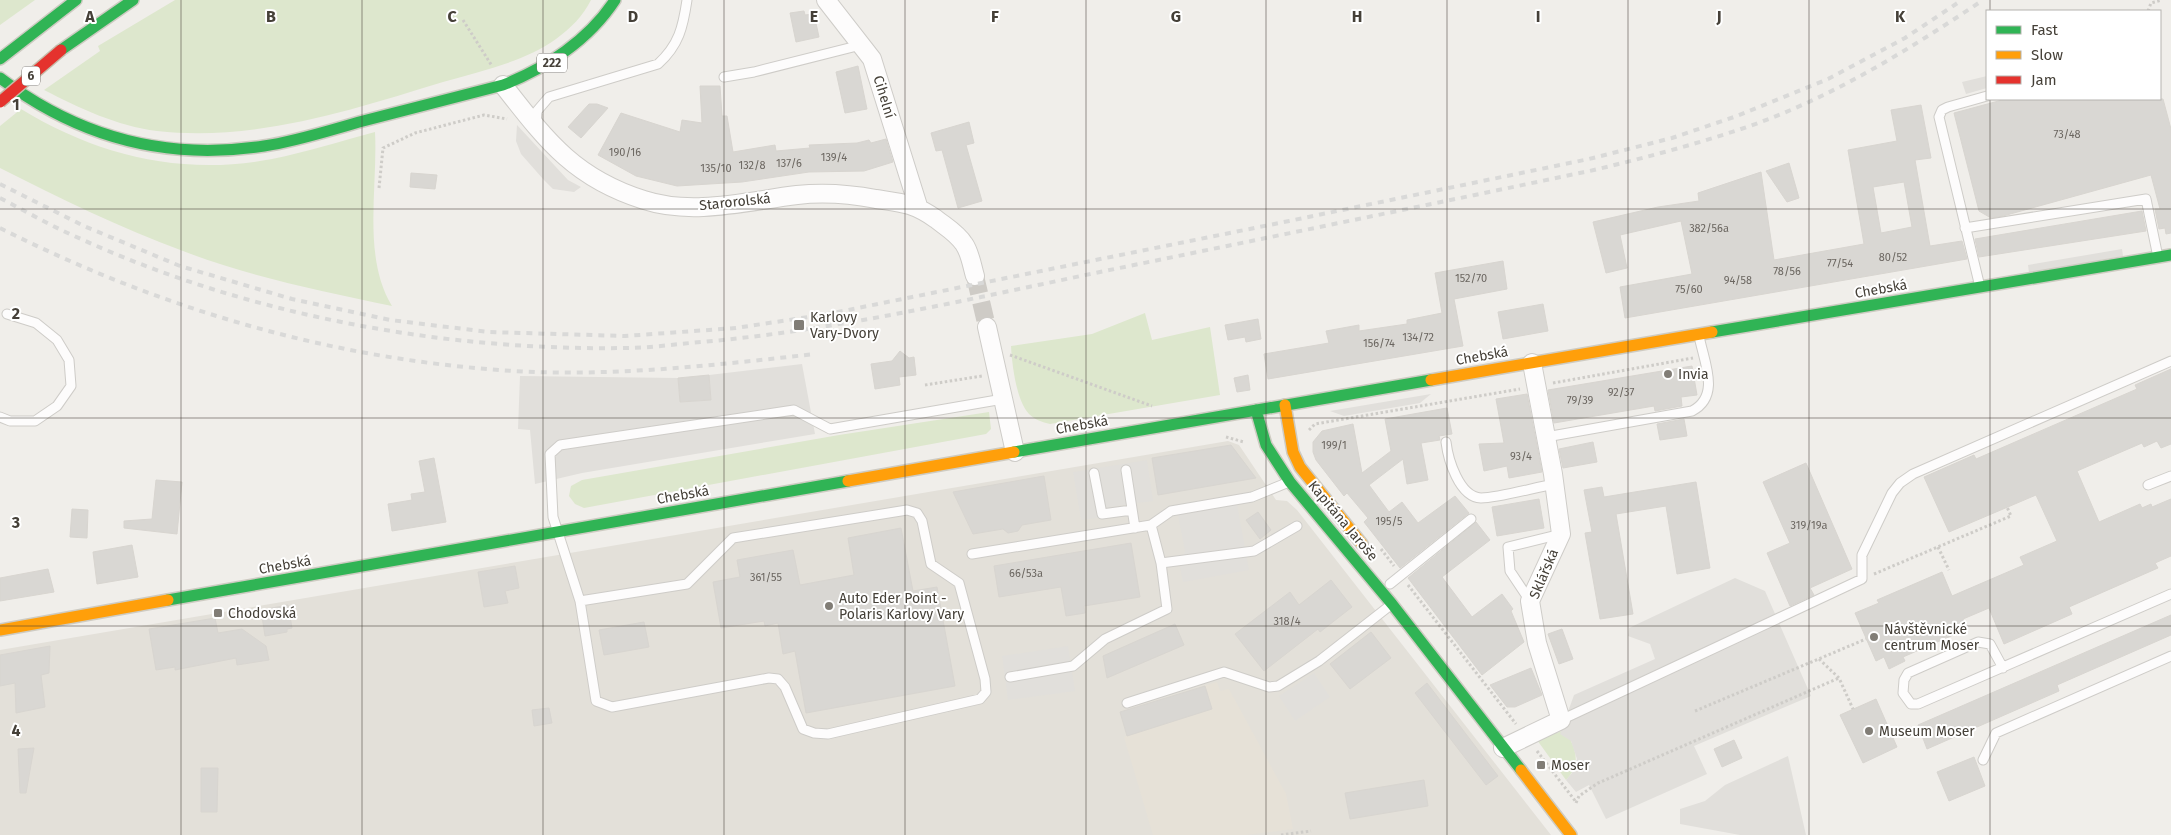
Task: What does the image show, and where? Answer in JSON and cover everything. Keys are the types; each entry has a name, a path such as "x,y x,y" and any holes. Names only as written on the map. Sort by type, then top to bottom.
{"main road":[{"name":"6","path":"0,59 76,0"},
{"name":"6","path":"0,102 61,50 133,0"},
{"path":"591,27 606,0"},
{"name":"222","path":"0,78 30,100 84,128 150,146 199,151 251,148 288,141 503,85 550,65 578,42 609,10 615,0"},
{"name":"Chebská","path":"0,630 1256,410 2171,255"},
{"name":"Kapitána Jaroše","path":"1285,405 1293,452 1300,467 1372,549"},
{"name":"Kapitána Jaroše","path":"1256,410 1266,446 1290,482 1392,604 1571,835"},
{"name":"Kapitána Jaroše","path":"1387,580 1423,643"}],"street":[{"name":"Cihelní","path":"826,0 872,59 918,206"},
{"name":"Starorolská","path":"503,85 534,125 572,164 606,184 645,201 688,207 721,206 824,194 849,194 918,206 957,234 966,245 974,276"},
{"path":"987,327 1015,452"},
{"name":"Sklářská","path":"1532,363 1554,479 1561,534 1530,601 1536,643 1561,720"},
{"path":"1503,748 1561,720"}],"lane":[{"path":"534,125 537,111 548,97 658,64 671,53 678,39 687,0"},
{"path":"724,77 754,72 861,45"},
{"path":"1980,287 1939,117 1942,110 1986,96"},
{"path":"1965,228 2146,199 2158,258"},
{"path":"0,417 10,421 35,421 57,406 71,386 69,360 57,340 36,323 7,314"},
{"path":"1546,437 1692,411 1702,406 1708,396 1709,386 1700,336"},
{"path":"1561,720 1862,579 1862,555 1892,493 1900,483 1913,474 2171,361"},
{"path":"580,601 687,584 733,538 912,512 917,513 922,521 931,564 958,583 985,679 986,692 980,699 828,734 814,733 803,729 785,686 778,679 769,678 612,707 596,701 580,601 560,533 553,517 550,454 560,445 794,410 830,429 1003,399"},
{"path":"1446,442 1448,458 1456,478 1468,492 1480,498 1554,479"},
{"path":"1126,470 1135,528"},
{"path":"1094,473 1102,514 1132,510"},
{"path":"2148,485 2171,476"},
{"path":"972,554 1152,525 1171,511 1252,496 1290,482"},
{"path":"1387,580 1401,575 1471,519"},
{"path":"1010,677 1074,666 1104,639 1167,609 1161,563 1152,525"},
{"path":"1161,563 1254,550 1297,526"},
{"path":"1530,601 1510,571 1508,547 1561,534"},
{"path":"2003,668 1990,644 1978,642 1908,673 1904,680 1903,693 1912,704 1918,704 2003,668 2171,594"},
{"path":"1127,703 1224,672 1269,687 1278,686 1319,661 1392,604"},
{"path":"1983,760 1996,733 2171,656"}],"path":[{"path":"2148,10 2151,3 2162,0"},
{"path":"463,20 503,85"},
{"path":"379,188 383,148 415,133 484,115 534,125"},
{"path":"1007,354 1153,406"},
{"path":"925,386 985,376"},
{"path":"1862,579 2011,516 2007,507"},
{"path":"1938,547 1949,570"},
{"path":"1372,549 1401,575 1576,802"},
{"path":"1695,711 1866,639"},
{"path":"1819,659 1839,678 1853,709"},
{"path":"1573,808 1579,796 1598,783 1839,678"},
{"path":"1280,835 1311,831"}],"shaded area":[{"path":"1986,76 1986,88 1966,94 1962,82"},
{"path":"517,125 568,180 581,187 574,192 553,189 521,154 516,141"},
{"path":"2122,249 2123,256 2029,273 2028,265"},
{"path":"802,364 815,434 582,473 535,484 530,430 518,429 520,376 678,378 680,402 711,400 709,375"},
{"path":"1431,394 1420,403 1344,416 1330,411"},
{"path":"1228,441 1239,445 1276,500 1287,501 1297,510 1551,835 0,835 0,650"},
{"path":"1147,460 1153,501 1109,507 1110,516 1081,520 1073,472"},
{"path":"1236,499 1249,570 1183,582 1180,568 1185,551 1177,510"},
{"path":"1735,578 1765,591 1811,696 1694,746 1707,774 1606,819 1589,785 1576,792 1566,780 1572,773 1577,759 1571,741 1560,734 1574,695 1655,659 1650,644 1628,636 1629,628"},
{"path":"1068,646 1075,691 1008,700 1002,656"},
{"path":"1314,673 1330,697 1295,721 1279,696"},
{"path":"1217,682 1220,691 1229,689 1286,794 1293,829 1245,835 1153,835 1124,737 1127,736 1120,712"},
{"path":"1788,756 1806,835 1740,835 1680,824 1680,809 1705,801 1725,785"}],"green space":[{"path":"0,0 35,0 0,25"},
{"path":"175,0 591,0 572,26 556,39 544,47 516,60 338,113 266,128 194,133 142,129 113,121 44,90 100,51 98,46"},
{"path":"21,109 80,139 142,158 173,163 239,164 272,159 375,132 374,244 377,266 383,287 392,306 286,283 208,260 113,223 0,168 0,126"},
{"path":"1145,313 1152,340 1210,327 1220,395 1050,424 1041,422 1029,414 1018,391 1011,346 1092,334"},
{"path":"989,412 991,429 986,434 584,508 575,504 569,496 571,486 582,480 839,435"},
{"path":"1617,706 1571,741 1576,762 1573,771 1566,780 1537,740"}],"building":[{"path":"804,11 805,15 814,14 819,37 796,42 790,13"},
{"path":"858,66 867,109 845,113 836,72"},
{"path":"700,86 720,86 722,116 727,116 733,152 775,145 776,151 810,148 809,145 857,143 869,140 871,143 886,139 893,162 864,171 809,172 742,182 677,186 636,176 598,155 621,113 680,132 682,120 702,123"},
{"path":"2163,99 2171,129 2171,233 2166,234 2165,228 2159,229 2155,209 2160,209 2151,175 1991,218 1979,211 1954,113 2002,100"},
{"path":"589,104 597,104 608,108 581,138 568,127"},
{"path":"1921,105 1931,158 1915,160 1930,246 1962,241 1967,259 1625,318 1620,287 1692,274 1681,221 1620,235 1627,268 1606,273 1593,222 1658,207 1699,201 1698,193 1761,172 1774,260 1864,244 1848,150 1897,141 1891,110","holes":["1904,182 1912,227 1881,233 1873,187"]},
{"path":"969,122 974,143 966,145 982,201 958,208 942,150 936,151 931,133"},
{"path":"1789,163 1799,198 1787,202 1766,171"},
{"path":"411,173 437,175 435,189 410,187"},
{"path":"2142,211 2146,231 1979,257 1975,239"},
{"path":"1503,261 1507,289 1454,299 1463,346 1268,379 1264,354 1329,343 1326,331 1359,325 1359,331 1407,324 1407,320 1442,313 1435,273"},
{"path":"1543,304 1548,331 1503,339 1498,312"},
{"path":"1258,319 1261,339 1246,342 1245,337 1228,340 1225,325"},
{"path":"900,351 909,358 914,357 916,375 899,377 900,385 875,389 871,364 892,361"},
{"path":"1692,366 1697,395 1681,397 1682,406 1655,411 1654,406 1554,423 1548,390"},
{"path":"2171,369 2171,444 2161,448 2157,441 2144,447 2142,443 2077,471 2099,522 2140,504 2142,508 2151,504 2152,507 2171,499 2171,556 2155,563 2158,568 2069,607 2072,614 2004,644 1989,608 1963,619 1967,629 1903,657 1905,661 1889,669 1884,657 1876,661 1855,613 1879,603 1877,600 1942,572 1952,596 2024,565 2020,557 2057,541 2036,495 1949,532 1924,477 1974,455 1976,459 2137,389 2135,385"},
{"path":"709,375 711,400 680,402 678,378"},
{"path":"1248,375 1250,390 1237,392 1234,378"},
{"path":"1527,394 1542,472 1509,478 1507,466 1484,471 1479,444 1504,443 1496,399"},
{"path":"1447,408 1452,434 1439,436 1440,440 1421,443 1428,480 1407,484 1403,459 1369,485 1389,512 1402,502 1418,523 1455,496 1469,513 1400,568 1364,522 1368,518 1347,493 1344,496 1316,460 1313,452 1313,442 1322,431 1353,424 1362,473 1391,451 1385,419"},
{"path":"1684,419 1687,436 1660,440 1657,424"},
{"path":"1593,442 1597,462 1563,468 1559,449"},
{"path":"1231,445 1256,478 1158,495 1152,458"},
{"path":"434,458 446,522 392,531 388,504 412,500 411,494 425,492 419,461"},
{"path":"1806,463 1852,569 1810,588 1814,595 1790,606 1767,553 1790,543 1763,482"},
{"path":"1044,476 1051,520 1022,525 1018,531 1008,533 1003,529 973,534 953,492"},
{"path":"156,480 182,482 177,534 124,528 124,521 152,519"},
{"path":"1696,482 1710,568 1677,574 1666,506 1616,514 1633,614 1600,619 1585,533 1592,532 1584,490 1602,487 1604,497"},
{"path":"1539,499 1544,528 1497,536 1492,507"},
{"path":"72,509 88,510 87,538 70,537"},
{"path":"1258,512 1271,530 1260,539 1246,520"},
{"path":"1476,522 1490,540 1442,577 1472,617 1502,594 1513,609 1511,611 1524,642 1482,675 1408,578"},
{"name":"Auto Eder Point - Polaris Karlovy Vary","path":"901,528 913,591 937,587 955,686 806,713 795,651 783,654 778,623 765,626 764,621 721,628 713,582 740,577 737,560 793,550 800,585 854,575 848,538"},
{"path":"1131,543 1140,597 1084,606 1085,613 1066,616 1061,587 999,597 994,566"},
{"path":"132,545 138,577 97,584 93,552"},
{"path":"515,566 519,588 505,591 508,603 484,607 478,572"},
{"path":"48,569 54,592 0,601 0,578"},
{"path":"1331,580 1352,607 1320,632 1318,629 1264,671 1235,634 1290,592 1299,605"},
{"path":"288,605 292,628 287,629 287,632 265,636 261,610"},
{"path":"2171,615 2171,635 2057,685 2059,691 1927,749 1918,725"},
{"path":"215,618 218,633 242,629 266,646 269,660 237,665 236,658 175,670 175,667 156,670 149,629"},
{"path":"644,622 649,647 604,655 599,630"},
{"path":"1175,624 1184,645 1107,678 1103,656"},
{"path":"1562,629 1573,659 1559,664 1548,634"},
{"path":"1371,632 1391,658 1350,689 1330,664"},
{"path":"50,646 49,673 41,675 45,707 16,713 15,683 0,686 0,655"},
{"path":"1531,668 1542,695 1515,707 1507,707 1490,685"},
{"path":"1427,683 1498,776 1486,785 1415,693"},
{"path":"1205,686 1212,709 1127,736 1120,712"},
{"name":"Museum Moser","path":"1876,699 1897,747 1863,763 1840,715"},
{"path":"549,708 552,723 534,726 532,710"},
{"path":"1734,740 1742,758 1722,767 1714,749"},
{"path":"34,748 26,793 20,793 18,749"},
{"path":"1974,757 1985,786 1949,801 1937,772"},
{"path":"201,768 218,768 217,812 201,812"},
{"path":"1424,780 1428,806 1350,819 1345,793"}],"tunnel":[{"path":"975,276 987,327"}],"railway":[{"path":"0,184 84,226 180,266 292,299 390,320 489,332 625,336 736,328 828,314 1289,221 1589,159 1672,138 1737,116 1828,79 1905,38 1962,0"},
{"path":"0,198 71,234 145,266 211,289 278,308 416,335 486,343 556,347 641,348 792,331 944,305 1594,170 1668,151 1741,129 1805,104 1896,56 1983,0"},
{"path":"0,228 58,256 176,303 298,339 360,352 423,362 487,369 569,373 692,367 815,354"}],"traffic: fast":[{"path":"0,59 76,0"},
{"path":"61,50 133,0"},
{"path":"503,85 535,70 565,51 593,28 615,0"},
{"path":"0,78 61,116 92,129 125,140 158,147 193,150 228,150 289,141 503,85"},
{"path":"1712,332 2171,255"},
{"path":"1014,452 1431,380"},
{"path":"1256,410 1266,445 1290,482 1392,604 1521,770"},
{"path":"168,600 848,481"}],"traffic: slow":[{"path":"1431,380 1712,332"},
{"path":"1285,405 1293,452 1300,467 1362,544"},
{"path":"848,481 1014,452"},
{"path":"0,630 168,600"},
{"path":"1521,770 1571,835"}],"traffic: jam":[{"path":"0,102 61,50"}],"place":[{"name":"Karlovy Vary-Dvory","path":"799,325"},
{"name":"Invia","path":"1668,374"},
{"name":"Auto Eder Point - Polaris Karlovy Vary","path":"829,606"},
{"name":"Chodovská","path":"218,613"},
{"name":"Návštěvnické centrum Moser","path":"1874,637"},
{"name":"Museum Moser","path":"1869,731"},
{"name":"Moser","path":"1541,765"}]}
